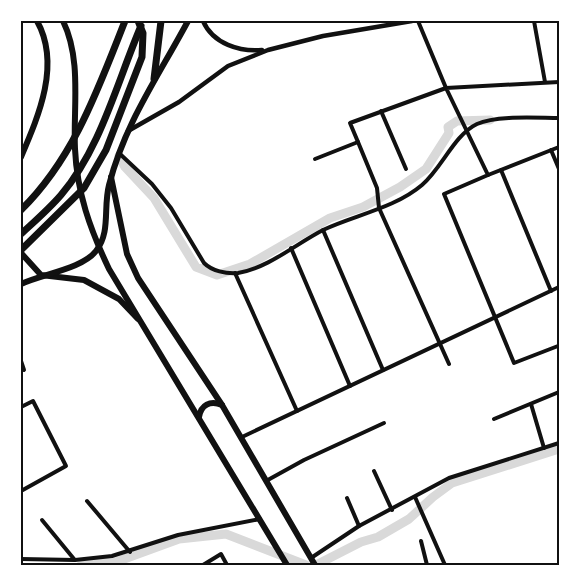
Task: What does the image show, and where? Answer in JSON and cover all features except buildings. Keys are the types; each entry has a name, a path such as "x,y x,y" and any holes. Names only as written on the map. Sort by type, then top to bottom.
{"highway":[{"path":"21,210 56,170 81,127 125,21"},
{"path":"21,252 84,188 106,150 145,46 144,33 138,21"},
{"path":"21,234 60,196 82,163 98,135 143,21"},
{"path":"154,78 161,21"}],"main road":[{"path":"21,157 45,89 48,55 37,21"},
{"path":"63,21 70,40 74,66 75,150 82,206 109,269 137,312 287,565"},
{"path":"21,284 41,275 63,270 94,254 103,240 111,177 119,153 154,78 188,21"},
{"path":"111,177 127,254 138,278 242,437 315,565"},
{"path":"21,252 41,275 84,280 119,299 145,327"},
{"path":"199,418 204,406 210,403 222,405"}],"street":[{"path":"203,21 212,34 227,45 248,51 268,50"},
{"path":"128,132 179,102 228,66 268,50 322,36 412,21"},
{"path":"418,21 446,88 488,175"},
{"path":"534,21 545,82"},
{"path":"449,364 379,208 377,188 350,123 446,88 559,82"},
{"path":"381,111 406,169"},
{"path":"119,153 152,184 171,208 204,263 210,268 235,273 268,261 323,230 379,208 422,185 467,131 483,122 559,118"},
{"path":"315,159 358,142"},
{"path":"558,346 514,363 497,317 444,194 559,147"},
{"path":"551,150 559,169"},
{"path":"501,170 551,291"},
{"path":"323,230 383,370"},
{"path":"291,248 350,386"},
{"path":"235,273 297,411"},
{"path":"242,437 559,287"},
{"path":"21,361 24,370"},
{"path":"494,419 559,392"},
{"path":"21,406 33,401 66,466 21,491"},
{"path":"531,404 544,448"},
{"path":"266,481 384,423"},
{"path":"311,558 359,526 449,478 559,443"},
{"path":"374,471 392,510"},
{"path":"415,497 445,565"},
{"path":"347,498 359,526"},
{"path":"87,501 130,552"},
{"path":"21,559 75,560 130,552 178,535 260,519"},
{"path":"42,520 75,560"},
{"path":"421,541 428,565"},
{"path":"203,565 221,554 227,565"}],"waterway":[{"path":"119,156 125,167 154,198 196,267 217,275 250,264 330,218 363,207 400,187 426,169 449,133 448,127 457,121 490,120"},
{"path":"316,565 361,542 378,537 409,519 452,483 559,449"},
{"path":"81,565 93,562 116,562 179,539 226,534 306,565"}]}
